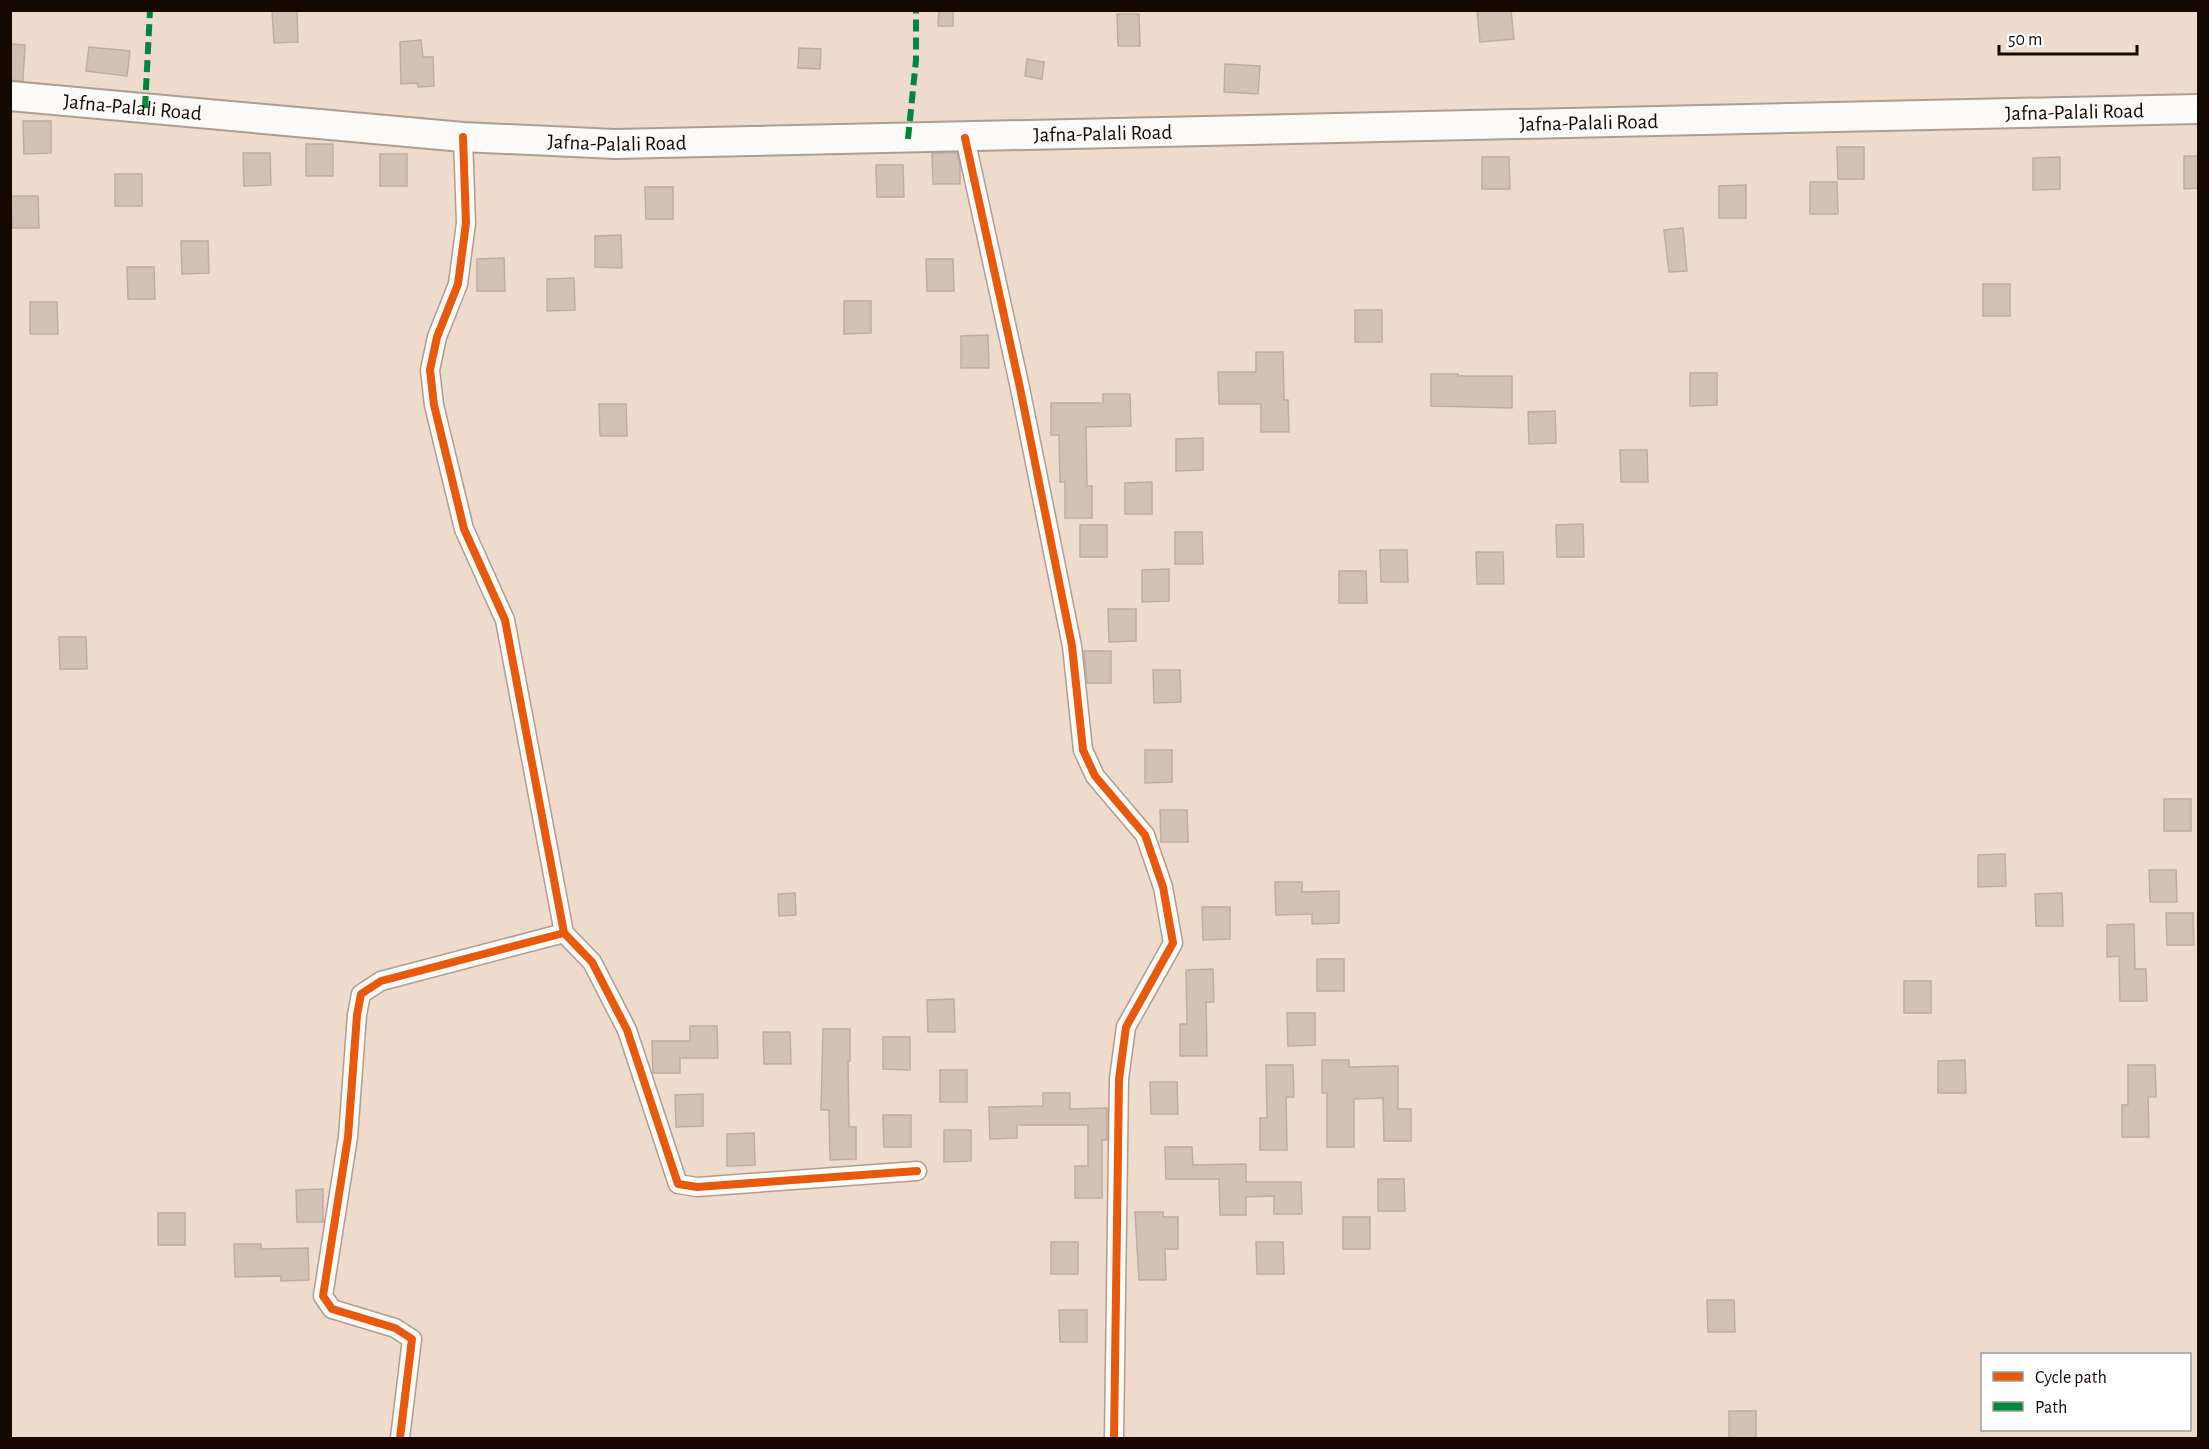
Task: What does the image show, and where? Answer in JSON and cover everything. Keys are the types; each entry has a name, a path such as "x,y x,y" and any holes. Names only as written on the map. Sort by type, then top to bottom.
{"main road":[{"name":"Jafna-Palali Road","path":"10,96 464,137 615,144 2199,109"}],"street":[{"path":"464,137 466,223 458,284 437,337 430,370 434,405 464,529 505,620 564,933 592,962 627,1030 678,1184 697,1187 917,1171"},
{"path":"966,138 1072,646 1083,750 1095,776 1145,835 1163,887 1173,943 1126,1027 1119,1078 1114,1438"},
{"path":"400,1438 412,1339 395,1328 332,1308 323,1296 348,1137 357,1015 362,994 381,981 564,933"}],"building":[{"path":"272,10 297,10 298,42 274,43"},
{"path":"939,10 953,11 953,26 938,26"},
{"path":"1477,10 1511,10 1514,39 1480,42"},
{"path":"1117,14 1139,14 1140,46 1118,46"},
{"path":"421,40 423,57 433,57 434,86 418,87 417,83 401,84 400,42"},
{"path":"10,44 25,45 23,81 10,80"},
{"path":"89,47 130,51 127,76 86,71"},
{"path":"799,48 821,49 820,69 798,68"},
{"path":"1027,59 1044,62 1042,79 1025,76"},
{"path":"1225,64 1260,66 1258,94 1224,92"},
{"path":"23,121 51,121 51,153 24,154"},
{"path":"306,144 333,144 333,176 306,176"},
{"path":"1837,147 1864,147 1864,179 1838,179"},
{"path":"243,153 270,153 271,185 244,186"},
{"path":"932,153 957,153 960,184 933,184"},
{"path":"380,154 407,154 407,186 380,186"},
{"path":"2184,156 2199,156 2199,188 2184,189"},
{"path":"1482,157 1509,157 1510,189 1482,189"},
{"path":"2060,157 2060,189 2033,190 2033,158"},
{"path":"876,165 903,165 904,197 877,197"},
{"path":"115,174 142,174 142,206 115,206"},
{"path":"1810,182 1837,182 1838,214 1810,214"},
{"path":"1746,185 1746,218 1719,218 1719,186"},
{"path":"645,187 673,187 673,219 646,219"},
{"path":"11,196 38,196 39,228 12,228"},
{"path":"1683,228 1687,271 1669,272 1664,230"},
{"path":"621,235 622,268 595,267 595,236"},
{"path":"181,241 208,241 209,273 182,274"},
{"path":"504,258 505,291 477,291 477,259"},
{"path":"926,259 953,259 954,291 927,291"},
{"path":"127,267 154,267 155,299 128,299"},
{"path":"574,278 575,310 547,311 547,279"},
{"path":"1983,284 2010,284 2010,316 1983,316"},
{"path":"844,301 871,301 871,333 844,334"},
{"path":"30,302 57,302 58,334 30,334"},
{"path":"1355,310 1382,310 1382,342 1355,342"},
{"path":"988,335 989,368 961,368 961,336"},
{"path":"1256,352 1283,352 1284,400 1288,400 1289,432 1261,432 1261,404 1219,404 1218,372 1256,372"},
{"path":"1690,373 1717,373 1717,405 1690,406"},
{"path":"1431,374 1512,376 1512,408 1431,406"},
{"path":"1103,394 1130,394 1131,426 1086,427 1087,486 1092,486 1092,518 1065,518 1065,482 1060,482 1059,435 1051,435 1051,403 1103,403"},
{"path":"599,404 626,404 627,436 600,436"},
{"path":"1555,411 1556,443 1529,444 1528,412"},
{"path":"1203,438 1203,470 1176,471 1176,439"},
{"path":"1620,450 1647,450 1648,482 1621,482"},
{"path":"1152,482 1152,514 1125,514 1125,483"},
{"path":"1583,524 1584,557 1557,557 1556,525"},
{"path":"1080,525 1107,525 1107,557 1080,557"},
{"path":"1175,532 1202,532 1203,564 1175,564"},
{"path":"1380,550 1407,550 1408,582 1381,582"},
{"path":"1476,552 1503,552 1504,584 1477,584"},
{"path":"1169,569 1169,601 1142,602 1142,570"},
{"path":"1339,571 1366,571 1367,603 1339,603"},
{"path":"1108,609 1136,609 1136,641 1109,642"},
{"path":"59,637 86,637 87,669 60,669"},
{"path":"1084,651 1111,651 1111,683 1087,683"},
{"path":"1153,670 1180,670 1181,702 1154,703"},
{"path":"1145,750 1172,750 1172,782 1145,783"},
{"path":"2164,799 2191,799 2191,831 2164,831"},
{"path":"1160,810 1187,810 1188,842 1161,842"},
{"path":"2005,854 2006,886 1978,887 1978,855"},
{"path":"2149,870 2176,870 2177,902 2150,902"},
{"path":"1275,882 1302,882 1302,892 1339,891 1339,923 1312,924 1312,914 1276,915"},
{"path":"795,893 796,915 779,916 778,894"},
{"path":"2062,893 2063,926 2036,926 2035,894"},
{"path":"1202,907 1230,907 1230,939 1203,940"},
{"path":"2166,913 2193,913 2194,945 2167,945"},
{"path":"2134,924 2135,969 2146,969 2147,1001 2120,1001 2119,956 2107,957 2107,925"},
{"path":"1317,959 1344,959 1344,991 1317,991"},
{"path":"1213,969 1214,1002 1206,1002 1207,1056 1180,1056 1180,1024 1187,1024 1186,970"},
{"path":"1904,981 1931,981 1931,1013 1904,1013"},
{"path":"954,999 955,1032 928,1032 927,1000"},
{"path":"1287,1013 1315,1013 1315,1045 1288,1046"},
{"path":"690,1026 717,1026 718,1058 680,1058 680,1073 653,1073 652,1041 690,1041"},
{"path":"823,1029 850,1029 849,1127 856,1127 856,1159 830,1160 829,1110 821,1110"},
{"path":"763,1032 790,1032 791,1064 764,1064"},
{"path":"883,1037 910,1037 910,1070 883,1069"},
{"path":"1322,1060 1349,1060 1349,1067 1398,1066 1398,1109 1411,1109 1411,1141 1384,1141 1383,1098 1354,1099 1354,1147 1327,1147 1327,1093 1322,1093"},
{"path":"1965,1060 1966,1093 1938,1093 1938,1061"},
{"path":"1266,1065 1293,1065 1294,1097 1286,1097 1287,1150 1260,1150 1260,1118 1267,1118"},
{"path":"2128,1065 2155,1065 2156,1097 2148,1097 2149,1137 2122,1137 2122,1105 2128,1105"},
{"path":"940,1070 967,1070 967,1102 940,1102"},
{"path":"1150,1082 1177,1082 1178,1114 1151,1114"},
{"path":"1043,1093 1070,1093 1070,1109 1107,1108 1107,1140 1102,1140 1102,1198 1075,1198 1075,1166 1088,1166 1088,1125 1017,1125 1017,1138 990,1139 989,1107 1043,1106"},
{"path":"703,1094 703,1126 676,1127 675,1095"},
{"path":"883,1115 911,1115 911,1147 884,1147"},
{"path":"944,1130 971,1130 971,1161 944,1162"},
{"path":"754,1133 755,1165 727,1166 727,1134"},
{"path":"1165,1147 1192,1147 1193,1165 1246,1164 1246,1182 1301,1182 1302,1214 1274,1214 1274,1196 1246,1197 1246,1215 1220,1215 1219,1179 1166,1179"},
{"path":"1378,1179 1404,1179 1405,1211 1378,1211"},
{"path":"323,1189 323,1222 297,1222 296,1190"},
{"path":"1135,1212 1163,1212 1163,1217 1178,1217 1178,1249 1165,1249 1166,1280 1139,1280"},
{"path":"158,1213 185,1213 185,1245 158,1245"},
{"path":"1343,1217 1370,1217 1370,1249 1343,1249"},
{"path":"1051,1242 1078,1242 1078,1274 1051,1274"},
{"path":"1256,1242 1283,1242 1284,1274 1257,1274"},
{"path":"234,1244 261,1244 261,1249 308,1248 309,1280 281,1281 281,1276 235,1277"},
{"path":"1707,1300 1734,1300 1735,1332 1708,1332"},
{"path":"1059,1310 1087,1310 1087,1342 1060,1342"},
{"path":"1729,1411 1756,1411 1756,1438 1729,1438"}],"marked path":[{"path":"145,108 150,10"},
{"path":"908,139 916,60 916,10"}],"cycle path":[{"path":"463,137 466,223 458,284 437,337 430,370 434,405 464,529 505,620 564,933 592,962 627,1030 678,1184 697,1187 917,1171"},
{"path":"965,138 1020,388 1072,646 1083,750 1095,776 1145,835 1163,887 1173,943 1126,1027 1119,1079 1114,1438"},
{"path":"400,1438 412,1339 395,1328 332,1309 323,1296 348,1137 357,1015 361,994 381,981 564,933"}]}
